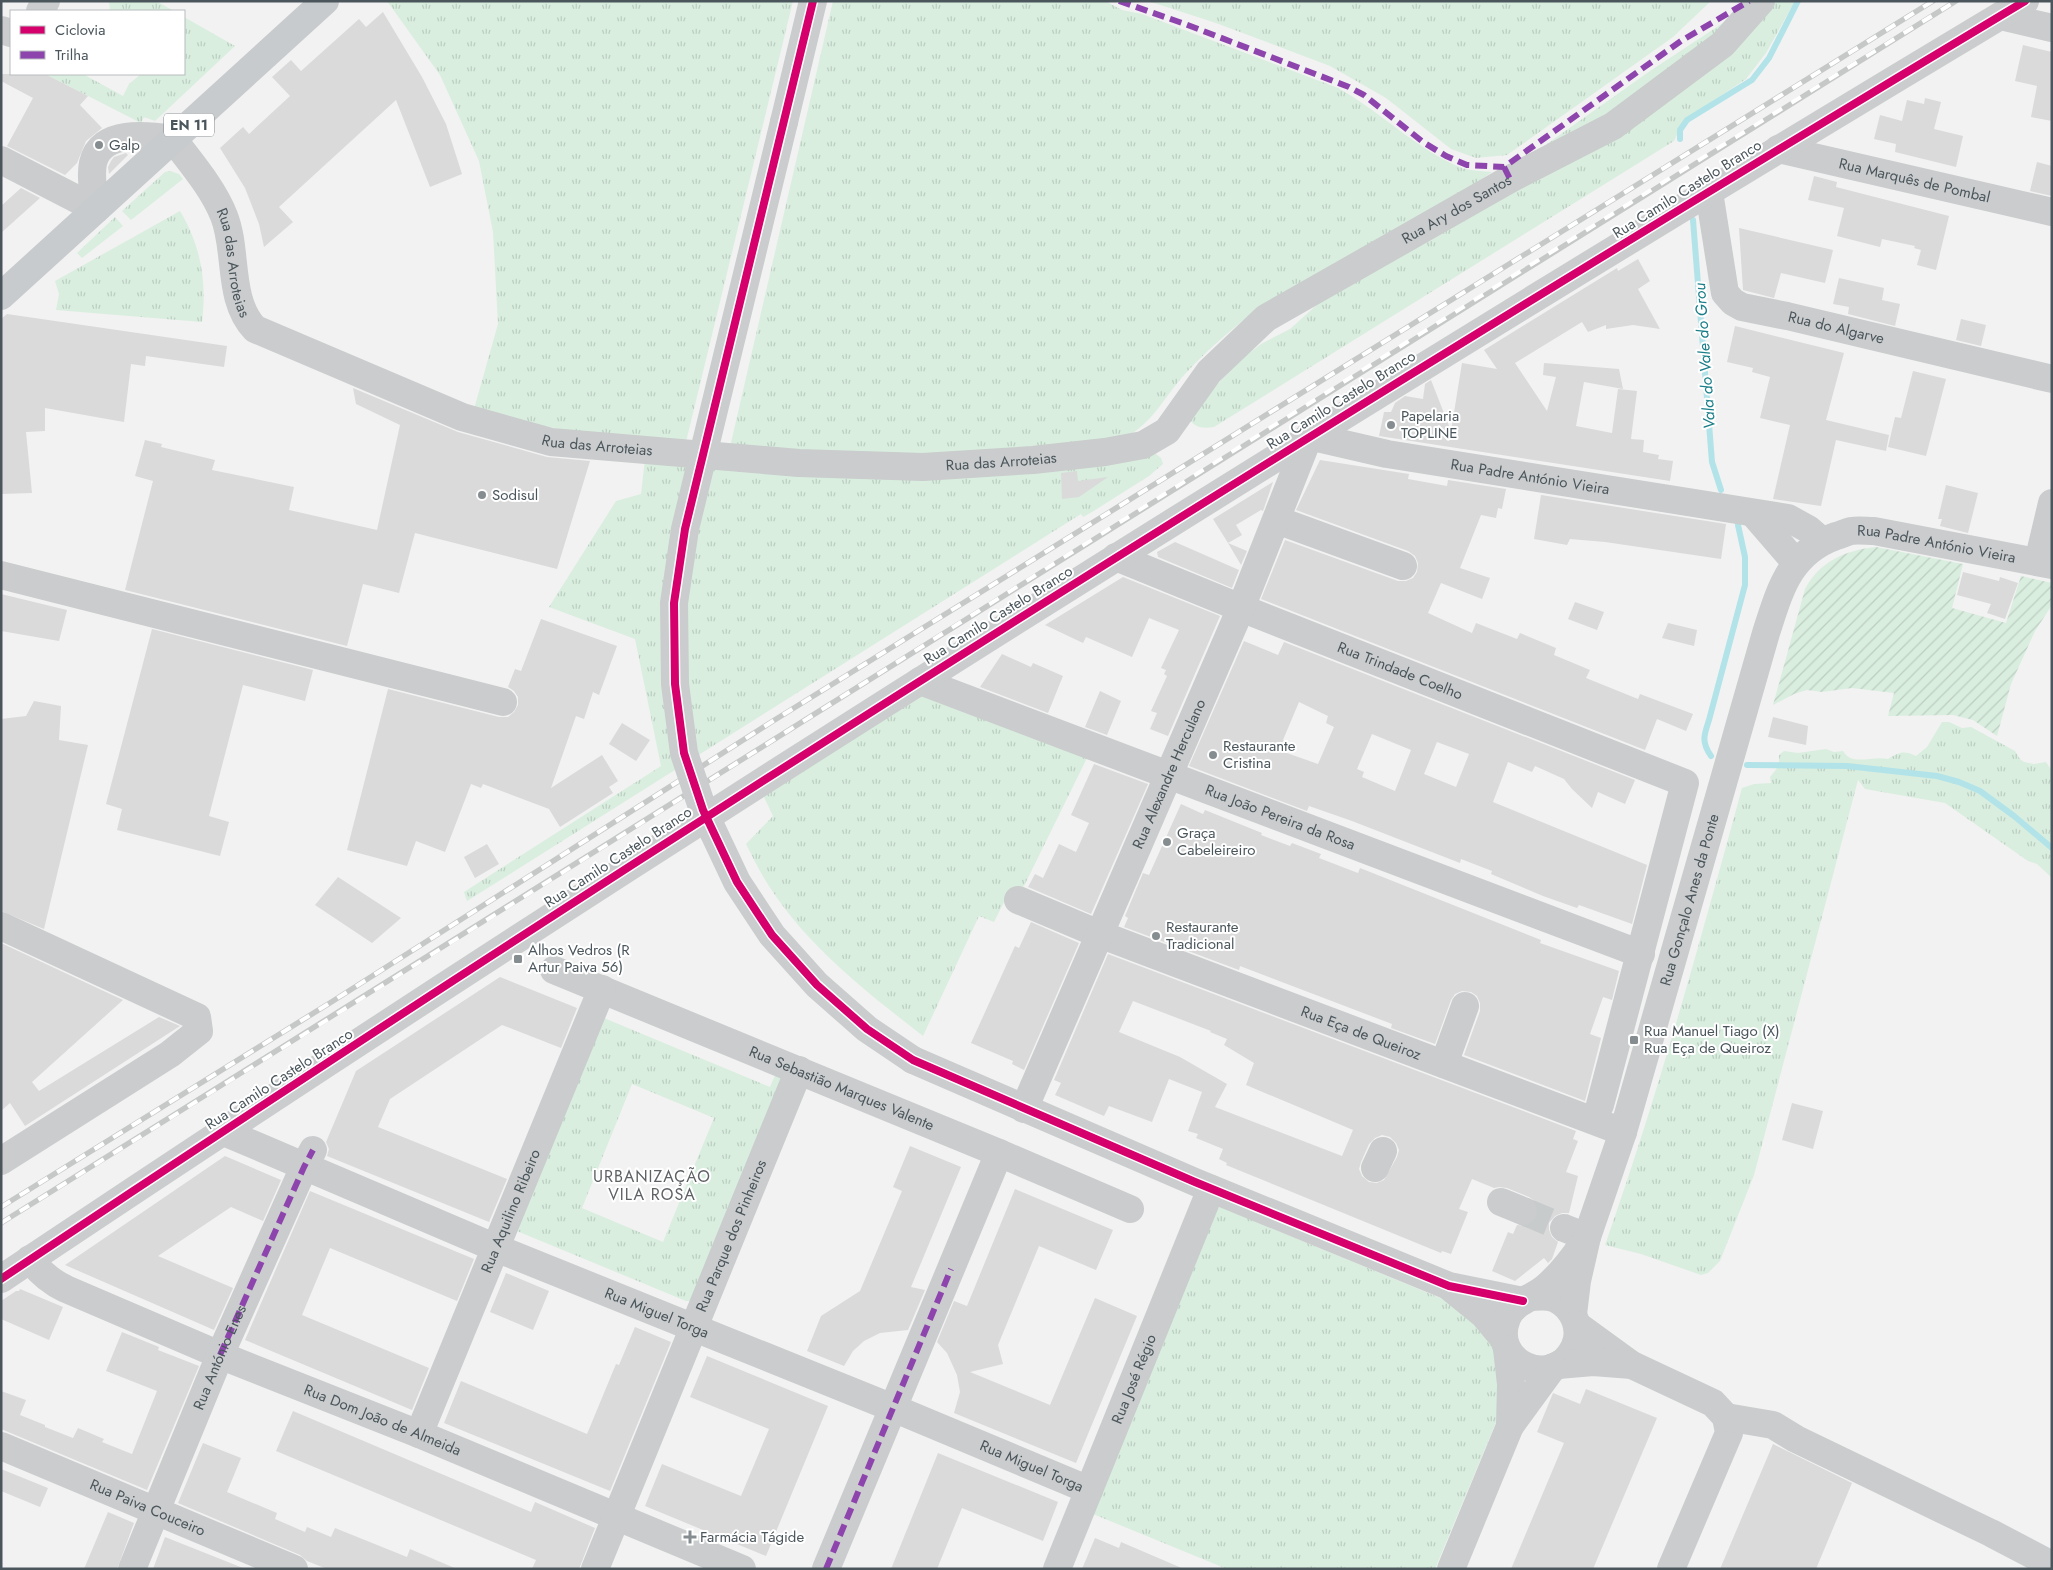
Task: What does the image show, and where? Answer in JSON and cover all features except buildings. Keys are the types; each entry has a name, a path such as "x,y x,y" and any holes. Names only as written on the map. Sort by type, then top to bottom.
{"main road":[{"name":"EN 11","path":"1,296 325,1"}],"street":[{"path":"813,1 684,538 674,602 675,684 684,753 702,810 734,875 772,935 817,985 867,1029 913,1060 1211,1189 1449,1286 1528,1299 1545,1296 1556,1299 1565,1305 1575,1319 1632,1365 1713,1403 1726,1417 1728,1433 1671,1569"},
{"name":"Rua Ary dos Santos","path":"1167,431 1209,372 1266,318 1510,179 1613,126 1723,44 1761,1"},
{"name":"Rua Camilo Castelo Branco","path":"1,1278 517,939 1116,557 1309,436 1778,149 2025,1"},
{"path":"2002,16 2052,28"},
{"path":"96,209 92,176 93,164 95,157 104,146 112,140 123,138 153,136 174,139"},
{"name":"Rua das Arroteias","path":"174,139 204,181 225,218 239,300 255,329 462,417 513,432 550,442 589,446 799,463 922,467 1033,460 1105,452 1142,445 1167,431"},
{"name":"Rua Marquês de Pombal","path":"1778,149 2052,212"},
{"path":"1,160 96,209"},
{"name":"Rua do Algarve","path":"1709,192 1725,293 1732,302 1742,307 2052,379"},
{"name":"Rua Padre António Vieira","path":"1309,436 1387,454 1788,518 1808,529 1822,541"},
{"name":"Rua Alexandre Herculano","path":"1024,1109 1241,608 1309,436"},
{"path":"2045,564 2052,503"},
{"path":"1753,512 1796,563"},
{"path":"1277,520 1403,566"},
{"name":"Rua Padre António Vieira","path":"1796,563 1809,550 1822,541 1850,531 1874,531 2045,564"},
{"name":"Rua Trindade Coelho","path":"1116,557 1685,783 1641,954"},
{"name":"Rua Gonçalo Anes da Ponte","path":"1576,1233 1623,1132 1766,633 1783,582 1796,563"},
{"path":"1,575 503,702"},
{"name":"Rua João Pereira da Rosa","path":"920,681 1641,954"},
{"name":"Rua Eça de Queiroz","path":"1018,900 1099,934 1623,1132"},
{"path":"1,926 196,1017 199,1032 170,1054 1,1160"},
{"path":"1600,1105 1641,954"},
{"name":"Rua Sebastião Marques Valente","path":"554,970 999,1153 1130,1210"},
{"name":"Rua Aquilino Ribeiro","path":"419,1434 602,989"},
{"path":"1444,1064 1465,1006"},
{"name":"Rua Parque dos Pinheiros","path":"596,1569 799,1070"},
{"name":"Rua Miguel Torga","path":"224,1132 308,1158 496,1248 893,1408 1089,1490"},
{"path":"826,1569 999,1153"},
{"name":"Rua António Enes","path":"132,1569 220,1355 308,1158"},
{"name":"Rua José Régio","path":"1057,1569 1211,1189"},
{"path":"1449,1286 1474,1306 1506,1344 1514,1359 1523,1366 1546,1370 1568,1358 1575,1347 1578,1336 1575,1319 1577,1281 1576,1233"},
{"path":"1510,1426 1510,1384 1504,1327 1507,1316 1514,1307 1528,1299 1556,1277 1576,1233"},
{"name":"Rua Dom João de Almeida","path":"30,1259 53,1283 220,1355 419,1434 742,1569"},
{"path":"1451,1569 1510,1426 1555,1366 1593,1362 1632,1365"},
{"path":"1726,1417 1773,1425 1796,1439 1991,1533 2052,1565"},
{"name":"Rua Paiva Couceiro","path":"1,1446 294,1569"}],"green space":[{"path":"109,1 156,1 172,10 110,10"},
{"path":"387,1 793,1 686,442 575,432 524,422 474,409 498,324 493,232 479,161 440,75"},
{"path":"833,1 1105,1 1122,10 1142,14 1338,88 1354,97 1414,141 1445,160 1462,168 1492,172 1473,185 1263,305 1203,355 1185,374 1151,417 1136,431 1126,437 946,457 730,447"},
{"path":"1148,1 1711,1 1673,37 1507,155 1476,158 1451,149 1386,98 1330,66 1216,23"},
{"path":"1772,1 1795,1 1766,53 1746,79 1683,121 1674,141 1214,427 1204,428 1192,423 1190,420 1196,406 1244,357 1261,344 1290,329 1319,303 1441,234"},
{"path":"1732,17 1660,88 1544,146 1650,71"},
{"path":"185,18 235,46 155,121 144,117 141,123 47,75 85,75 123,96 129,84 140,75 185,75"},
{"path":"170,171 179,174 183,179 131,220 122,211 165,172"},
{"path":"180,211 193,237 201,265 204,293 202,322 56,310 59,294 55,281"},
{"path":"115,217 123,226 82,258 77,253"},
{"path":"1155,453 1161,458 1163,464 1149,476 1092,512 1083,517 1081,514 467,901 464,892 661,766 635,639 549,607 616,501 641,494 645,459"},
{"path":"1876,547 1963,564 1952,608 2006,623 2021,576 2052,583 2052,605 2035,631 2011,684 1997,736 1973,720 1953,715 1888,716 1894,693 1852,688 1822,692 1807,690 1794,694 1773,705 1805,589 1811,579 1826,564 1844,554"},
{"path":"925,688 1089,754 1024,886 1007,896 994,922 979,916 923,1036 857,983 797,924 761,874 746,844 773,816 762,793"},
{"path":"1942,722 1949,722 1962,728 1971,727 2015,751 2024,762 2034,764 2046,762 2052,771 2052,878 2037,864 2028,861 1945,803 1865,789 1858,780 1754,1175 1720,1261 1708,1273 1701,1275 1641,1254 1605,1245 1661,1075 1742,788 1754,784 1771,783 1770,777 1777,767 1779,755 1784,751 1798,753 1826,749 1834,752 1843,751 1847,756 1857,760 1888,759 1902,753 1916,756 1927,747"},
{"path":"599,1016 770,1087 776,1073 784,1077 692,1301 686,1301 512,1229","holes":["632,1084 714,1118 663,1242 582,1208"]},
{"path":"1218,1206 1462,1307 1491,1335 1502,1372 1502,1408 1435,1569 1227,1569 1093,1514"}],"waterway":[{"name":"Vala do Vale do Grou","path":"1680,139 1680,130 1687,120 1752,80 1769,58 1798,1"},
{"name":"Vala do Vale do Grou","path":"1693,220 1712,462 1721,490"},
{"name":"Vala do Vale do Grou","path":"1711,756 1706,747 1705,734 1745,585 1745,557 1738,525"},
{"name":"Vala do Vale do Grou","path":"1747,765 1847,766 1937,776 1959,782 1980,791 2014,816 2052,848"}],"tunnel":[{"path":"1523,1211 1564,1228"}],"railway":[{"path":"1,1207 333,1001 773,721 1933,1"},
{"path":"1,1223 1466,305 1956,1"}],"marked path":[{"path":"1119,1 1185,24 1349,87 1364,95 1423,142 1446,156 1467,165 1504,167 1681,41 1749,1"},
{"path":"1504,167 1510,179"},
{"path":"220,1355 313,1150"},
{"path":"826,1569 951,1269"}],"cycle path":[{"path":"813,1 685,529 674,603 675,684 684,753 703,810 737,882 772,935 817,985 867,1029 913,1060 1195,1182 1449,1286 1523,1301"},
{"path":"1,1279 250,1113 752,788 1005,627 1513,311 2025,1"}],"place":[{"name":"Galp","path":"99,145"},
{"name":"Papelaria TOPLINE","path":"1391,425"},
{"name":"Sodisul","path":"482,495"},
{"name":"Restaurante Cristina","path":"1213,755"},
{"name":"Graça Cabeleireiro","path":"1167,842"},
{"name":"Restaurante Tradicional","path":"1156,936"},
{"name":"Alhos Vedros (R Artur Paiva 56)","path":"518,959"},
{"name":"Rua Manuel Tiago (X) Rua Eça de Queiroz","path":"1634,1040"},
{"name":"Farmácia Tágide","path":"690,1537"}],"district":[{"name":"URBANIZAÇÃO VILA ROSA","path":"652,1185"}]}
